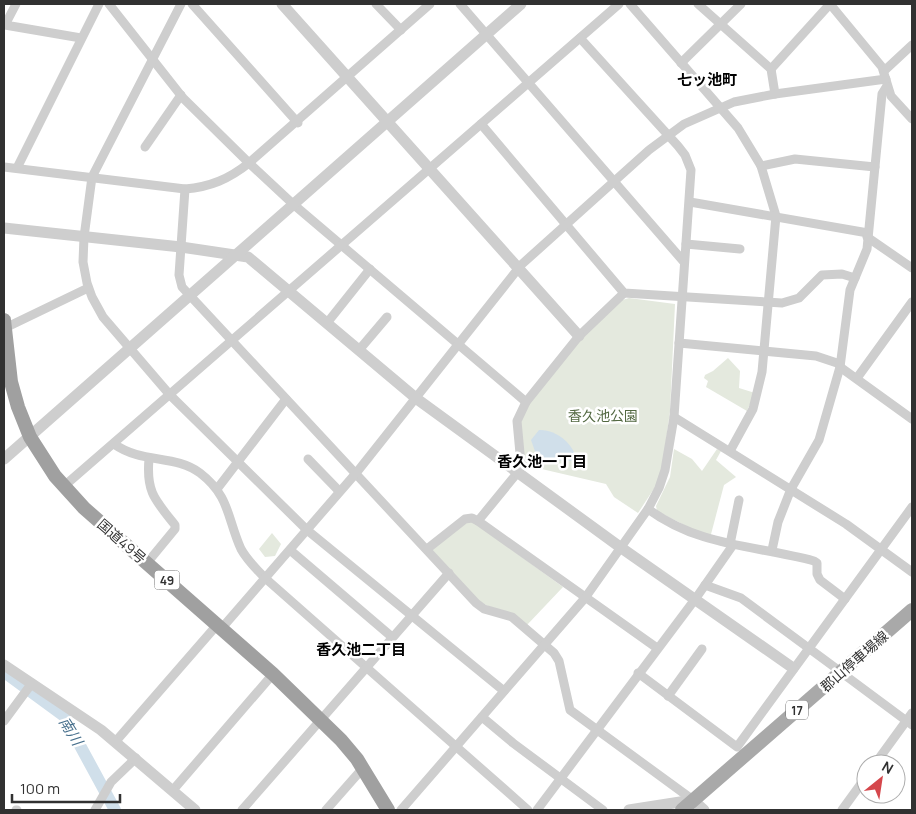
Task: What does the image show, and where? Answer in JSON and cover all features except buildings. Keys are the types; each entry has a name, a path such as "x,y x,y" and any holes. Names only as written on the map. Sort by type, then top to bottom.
{"highway":[{"name":"国道49号","path":"4,324 14,395 30,437 63,487 273,674 347,747 363,768 388,810"}],"main road":[{"name":"郡山停車場線","path":"682,810 697,807 912,610"},
{"name":"郡山停車場線","path":"843,674 912,618"}],"street":[{"path":"16,4 6,25 81,38"},
{"path":"17,168 99,4"},
{"path":"109,4 181,95 249,163 341,246 526,402"},
{"path":"181,4 92,177 84,238 83,262 88,288 103,317 170,395 307,530 504,691"},
{"path":"192,4 298,123"},
{"path":"282,4 579,336"},
{"path":"376,4 400,30"},
{"path":"4,166 185,189 207,187 238,173 298,123 430,4"},
{"path":"460,4 684,262"},
{"path":"6,454 30,437 521,4"},
{"path":"63,487 619,4"},
{"path":"630,4 738,128 761,166 776,216 762,372 753,409 730,451"},
{"path":"698,4 771,69 775,94"},
{"path":"680,63 741,4"},
{"path":"771,69 830,4 886,79 890,96 912,119"},
{"path":"401,810 585,598 648,508 660,488 665,470 674,417 684,262 692,178 685,155 580,38"},
{"path":"772,550 778,522 790,489 819,440 840,366 850,290 866,249 882,94 886,79 912,45"},
{"path":"116,740 265,578 357,472 460,345 518,269 668,135 691,120 734,102 775,94 886,79"},
{"path":"145,147 181,95"},
{"path":"481,124 624,293 768,303 794,301 822,274 842,274 855,278"},
{"path":"761,166 795,159 875,167"},
{"path":"185,189 179,275 182,287 484,609 512,617 546,645 559,661 570,710 598,729 697,807"},
{"path":"690,202 776,216 868,235 912,268"},
{"path":"4,228 181,247 248,257 417,398 620,547 696,598 793,668"},
{"path":"686,244 740,249"},
{"path":"327,323 370,269"},
{"path":"4,324 88,288"},
{"path":"478,521 518,472 520,464 517,422 526,402 579,336 624,293"},
{"path":"857,378 912,302"},
{"path":"359,350 387,317"},
{"path":"679,343 816,356 840,366 912,419"},
{"path":"217,489 286,399"},
{"path":"674,417 846,524 912,572"},
{"path":"114,444 149,459 174,462 188,466 198,472 217,489 227,505 242,551 265,578 528,810"},
{"path":"147,563 175,529 175,524 152,495 148,480 149,459"},
{"path":"308,459 339,491"},
{"path":"537,810 656,648 705,585 731,544 739,500"},
{"path":"638,673 737,747 912,507"},
{"path":"648,508 684,531 712,541 772,550 814,561 818,567 817,574 820,580 845,598"},
{"path":"427,549 465,519 472,518 656,648"},
{"path":"290,550 392,637"},
{"path":"242,810 449,573"},
{"path":"705,585 741,598 843,674 910,719 883,754"},
{"path":"668,696 702,650"},
{"path":"4,665 116,740 195,810"},
{"path":"173,790 273,674"},
{"path":"4,721 32,683"},
{"path":"482,717 603,810"},
{"path":"95,810 111,782 136,758"},
{"path":"326,810 363,768"},
{"path":"842,810 856,791"},
{"path":"629,810 697,807"}],"green space":[{"name":"香久池公園","path":"629,298 675,304 670,411 663,463 657,484 638,513 614,497 606,484 533,467 523,461 519,429 522,413 576,342 619,301"},
{"path":"728,358 740,371 739,388 755,393 747,411 706,387 708,381 704,378 705,375 713,371"},
{"path":"674,449 692,459 702,471 717,449 721,451 716,460 736,477 724,485 710,538 657,511 656,506 670,477"},
{"path":"472,521 563,587 527,625 478,601 432,550 466,522"},
{"path":"272,533 281,544 275,556 265,557 259,549"}],"shaded area":[{"path":"539,430 552,432 568,443 577,461 547,460 537,457 531,440"}],"waterway":[{"name":"南川","path":"4,672 64,716 115,810"}],"district":[{"name":"七ッ池町","path":"707,79"},
{"name":"香久池一丁目","path":"542,461"},
{"name":"香久池二丁目","path":"361,649"}]}
